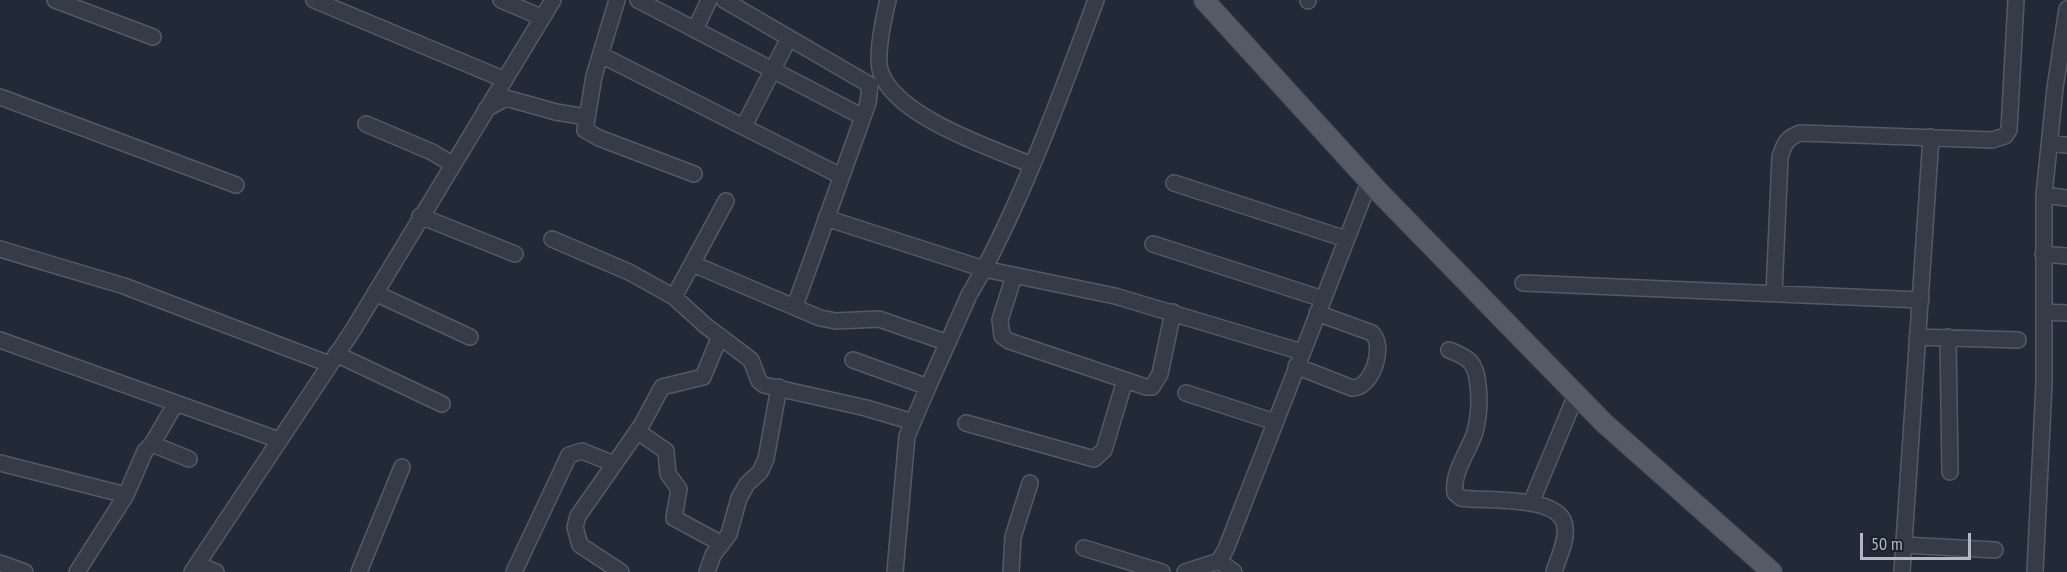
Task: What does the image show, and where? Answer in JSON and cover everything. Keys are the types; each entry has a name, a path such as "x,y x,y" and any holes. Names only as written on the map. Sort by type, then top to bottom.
{"main road":[{"path":"1204,0 1369,182 1576,395 1604,423 1772,572"}],"street":[{"path":"55,0 153,38"},
{"path":"314,0 503,79"},
{"path":"501,0 541,17"},
{"path":"216,572 195,568 375,293 484,110 553,0"},
{"path":"617,0 601,55 585,130 588,134 694,174"},
{"path":"638,0 863,117"},
{"path":"695,30 709,0"},
{"path":"724,0 870,85 863,117 795,306"},
{"path":"888,0 879,63 885,82 901,100 942,128 1032,165"},
{"path":"895,572 904,452 913,422 1032,165 1096,0"},
{"path":"1774,294 1780,157 1783,145 1791,136 1801,134 1992,140 2006,136 2009,130 2016,0"},
{"path":"2035,572 2044,383 2044,195 2050,143 2061,89 2067,9"},
{"path":"744,126 789,38"},
{"path":"601,55 841,176"},
{"path":"0,97 236,185"},
{"path":"484,110 506,98 556,112 586,117"},
{"path":"366,124 432,152 452,164"},
{"path":"1902,572 1931,137"},
{"path":"2050,143 2067,145"},
{"path":"1185,572 1219,561 1226,549 1369,182"},
{"path":"1174,183 1346,239"},
{"path":"2044,195 2067,198"},
{"path":"674,297 726,201"},
{"path":"420,216 514,254"},
{"path":"826,218 984,269 1115,296 1173,312 1299,359 1352,388 1359,389 1366,384 1379,350 1377,338 1372,333 1320,306 1153,244"},
{"path":"552,239 629,272 674,297 751,360 759,381 764,385 913,422"},
{"path":"0,249 124,286 332,359 442,404"},
{"path":"2043,254 2067,256"},
{"path":"693,264 830,320 879,320 948,344"},
{"path":"1014,276 999,320 1002,336 1009,341 1146,387 1152,387 1157,381 1173,312"},
{"path":"1523,283 1921,300"},
{"path":"375,293 470,337"},
{"path":"2044,312 2067,313"},
{"path":"621,572 580,545 574,527 578,516 637,431 662,387 703,377 720,336"},
{"path":"1917,337 2018,340"},
{"path":"1948,337 1950,472"},
{"path":"0,340 279,440"},
{"path":"1449,350 1469,357 1475,364 1480,398 1474,433 1456,477 1455,493 1461,498 1476,501 1531,503 1556,511 1563,517 1566,528 1564,543 1554,572"},
{"path":"853,360 928,387"},
{"path":"966,423 1094,459 1104,450 1125,380"},
{"path":"707,572 713,555 729,534 739,498 747,484 760,472 766,459 779,387"},
{"path":"1186,393 1275,422"},
{"path":"1531,503 1576,395"},
{"path":"77,572 126,495 145,452 176,403"},
{"path":"637,431 666,451 668,474 679,489 674,518 722,544"},
{"path":"152,444 189,459"},
{"path":"514,572 569,455 582,451 614,464"},
{"path":"0,463 126,495"},
{"path":"359,572 402,467"},
{"path":"1011,572 1013,537 1030,483"},
{"path":"1904,545 1995,550"},
{"path":"1084,548 1162,572"},
{"path":"1219,561 1234,572"},
{"path":"0,563 24,572"}]}
